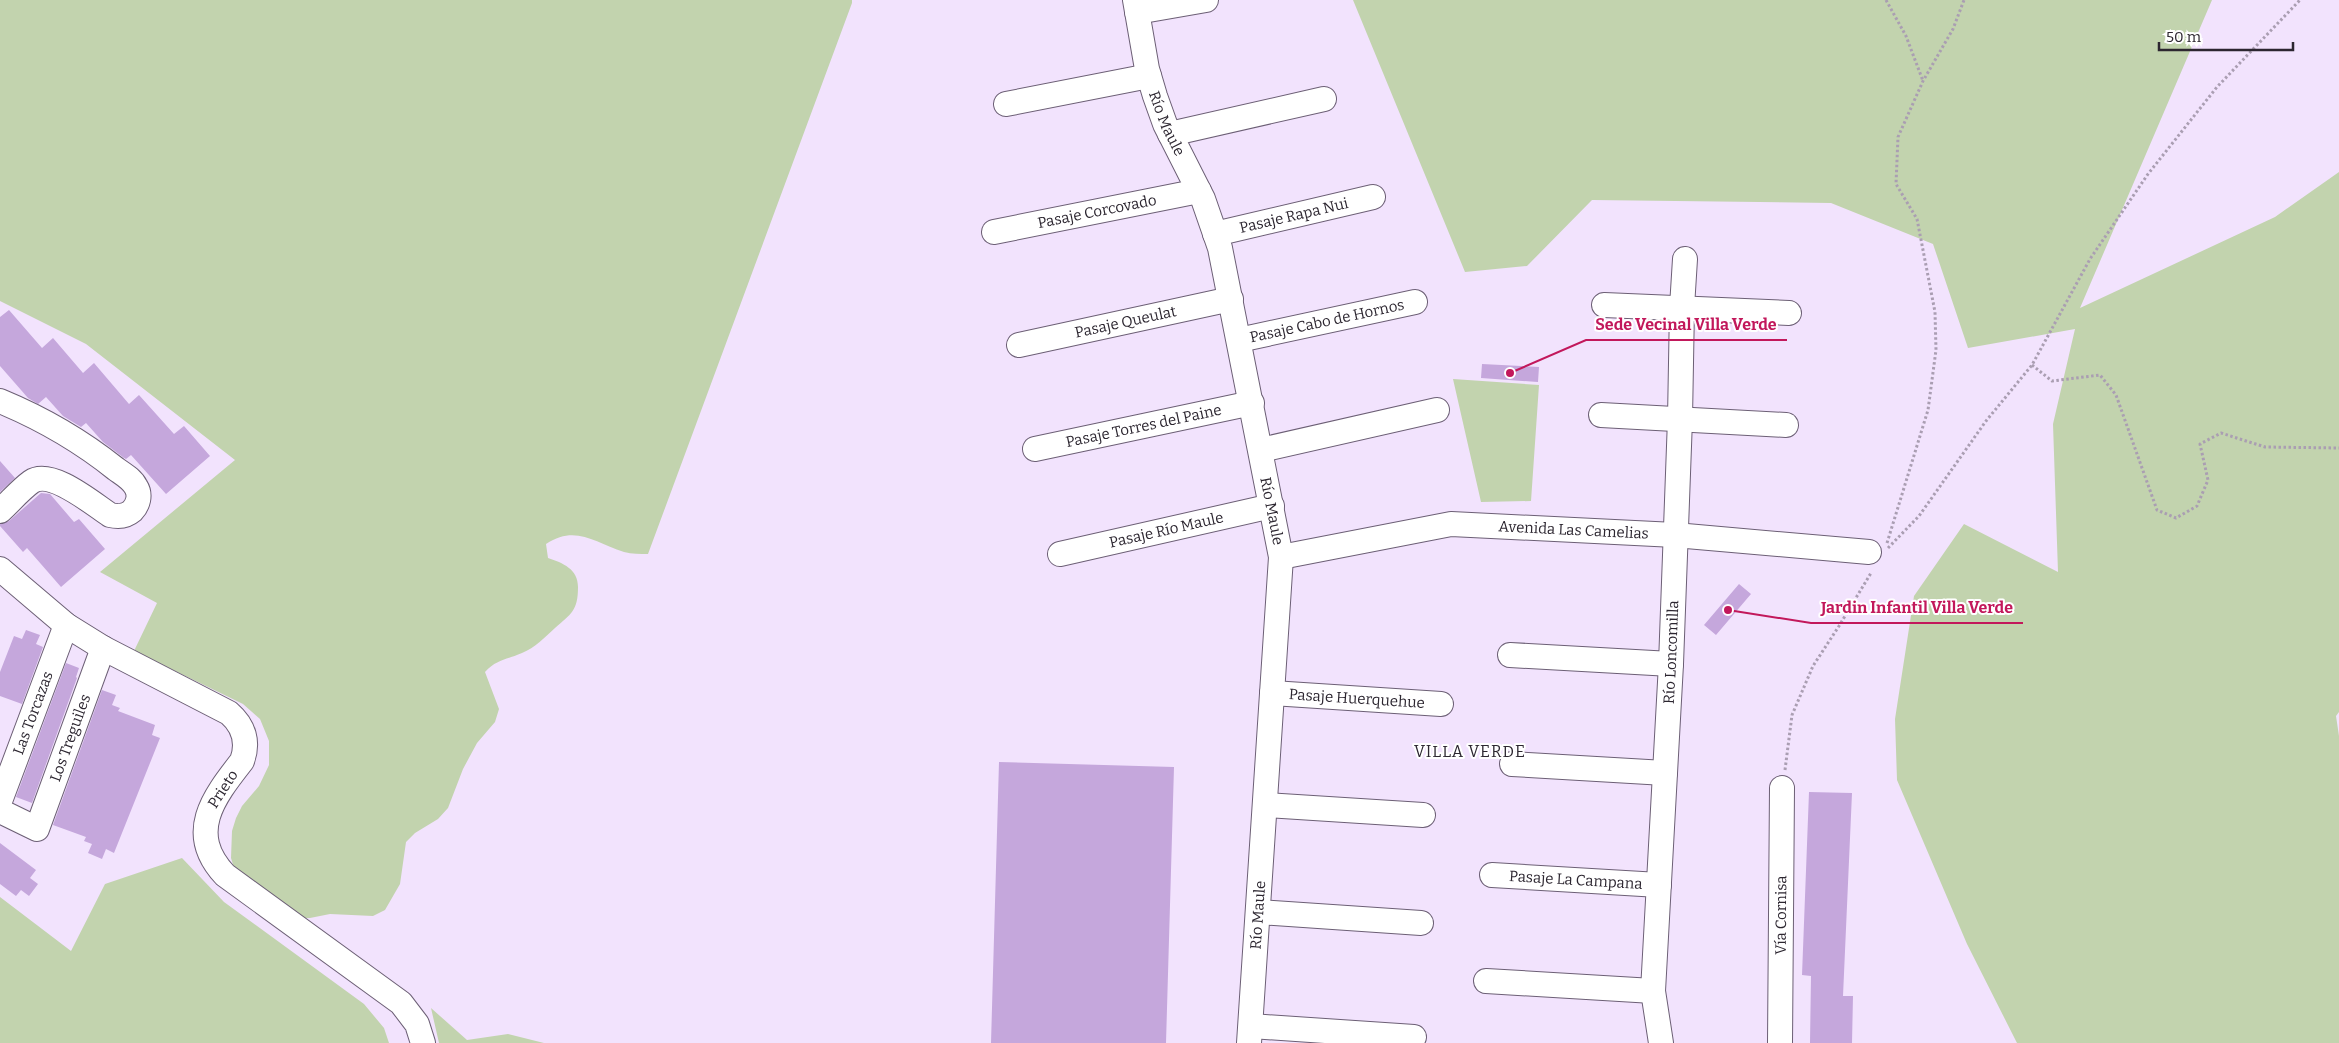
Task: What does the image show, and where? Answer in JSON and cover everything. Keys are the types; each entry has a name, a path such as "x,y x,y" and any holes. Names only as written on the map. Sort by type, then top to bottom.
{"street":[{"path":"1136,6 1206,0"},
{"name":"Río Maule","path":"1136,6 1149,76 1170,134 1199,191 1216,234 1252,403 1280,557 1250,1035"},
{"path":"1006,104 1149,76"},
{"path":"1170,134 1324,99"},
{"name":"Pasaje Corcovado","path":"994,232 1199,191"},
{"name":"Pasaje Rapa Nui","path":"1216,234 1373,197"},
{"name":"Río Loncomilla","path":"1661,1043 1653,991 1671,664 1685,259"},
{"name":"Pasaje Queulat","path":"1019,345 1231,300"},
{"name":"Pasaje Cabo de Hornos","path":"1239,340 1415,302"},
{"path":"1604,305 1789,313"},
{"path":"0,401 62,432 104,459 132,481 138,492 138,499 137,504 128,514 116,517 58,482 45,478 31,482 0,511"},
{"name":"Pasaje Torres del Paine","path":"1035,448 1252,403"},
{"path":"1261,450 1437,410"},
{"path":"1600,415 1786,425"},
{"name":"Pasaje Río Maule","path":"1060,554 1272,506"},
{"name":"Avenida Las Camelias","path":"1280,557 1450,524 1675,535 1872,560"},
{"name":"Prieto","path":"0,570 66,625 103,648 220,708 236,719 245,736 245,754 211,804 207,815 206,837 212,858 225,875 401,1003 417,1024 423,1043"},
{"name":"Las Torcazas","path":"0,801 66,625"},
{"name":"Los Treguiles","path":"0,811 37,829 103,648"},
{"path":"1510,655 1671,664"},
{"name":"Pasaje Huerquehue","path":"1272,693 1441,704"},
{"path":"1512,764 1665,773"},
{"name":"Vía Cornisa","path":"1780,1043 1782,788"},
{"path":"1265,805 1422,815"},
{"name":"Pasaje La Campana","path":"1492,875 1659,885"},
{"path":"1258,912 1421,923"},
{"path":"1486,981 1653,991"},
{"path":"1250,1035 1414,1037"}],"path":[{"path":"1886,0 1906,36 1923,81"},
{"path":"1964,0 1953,29 1923,81 1898,137 1896,184 1917,219 1936,312 1936,350 1928,410 1884,552 1919,516 1986,420 2032,365 2090,259 2148,174 2217,87 2300,0"},
{"path":"2032,365 2052,381 2100,375 2116,396 2157,510 2176,518 2197,506 2208,480 2200,444 2221,433 2264,447 2339,448"},
{"path":"1782,788 1792,715 1813,666 1839,626 1872,560"}],"green space":[{"path":"0,0 852,0 648,554 624,552 576,535 557,538 546,544 548,558 569,568 575,576 578,595 575,607 569,615 536,645 527,651 498,662 485,672 499,709 495,722 477,743 463,769 448,808 438,819 415,833 406,842 400,884 385,910 373,916 330,914 310,918 296,918 235,871 231,858 232,831 236,818 242,806 259,786 269,765 269,741 260,719 243,704 134,651 157,603 100,572 235,460 86,344 0,301"},
{"path":"1353,0 2212,0 2080,308 2275,217 2339,172 2339,712 2336,716 2339,736 2339,1043 2017,1043 1967,944 1897,780 1895,719 1914,596 1964,524 2058,572 2053,424 2075,329 1968,348 1933,244 1831,203 1592,200 1527,266 1465,272"},
{"path":"1453,379 1539,385 1531,501 1481,502"},
{"path":"182,858 224,902 364,1004 384,1028 389,1043 0,1043 0,897 71,951 105,884"},
{"path":"431,1008 467,1040 508,1034 544,1043 439,1043"}],"building":[{"path":"9,310 42,348 53,338 83,373 94,363 129,404 139,395 174,434 184,426 210,456 166,494 131,455 126,459 124,458 103,442 86,423 81,427 63,416 46,397 38,404 28,398 0,366 0,317"},
{"path":"1482,364 1539,367 1538,382 1481,378"},
{"path":"0,461 15,478 0,492"},
{"path":"41,493 50,494 74,522 79,519 105,549 61,587 27,548 23,552 0,526 0,524 9,521"},
{"path":"1739,584 1751,594 1716,635 1704,625"},
{"path":"26,630 40,635 36,644 43,647 22,704 0,696 0,672 14,636 22,639"},
{"path":"66,663 79,668 77,678 32,803 16,797"},
{"path":"102,690 116,695 112,705 120,708 118,711 155,725 152,735 160,738 114,853 106,849 102,859 88,853 92,844 84,841 86,837 53,825"},
{"path":"999,762 1174,767 1166,1043 991,1043"},
{"path":"1809,792 1852,793 1843,996 1853,996 1852,1043 1810,1043 1811,976 1802,975"},
{"path":"0,843 36,870 30,878 38,884 29,896 21,890 16,896 0,884"}],"place":[{"name":"Sede Vecinal Villa Verde","path":"1510,373"},
{"name":"Jardin Infantil Villa Verde","path":"1728,610"}],"district":[{"name":"VILLA VERDE","path":"1470,751"}]}
